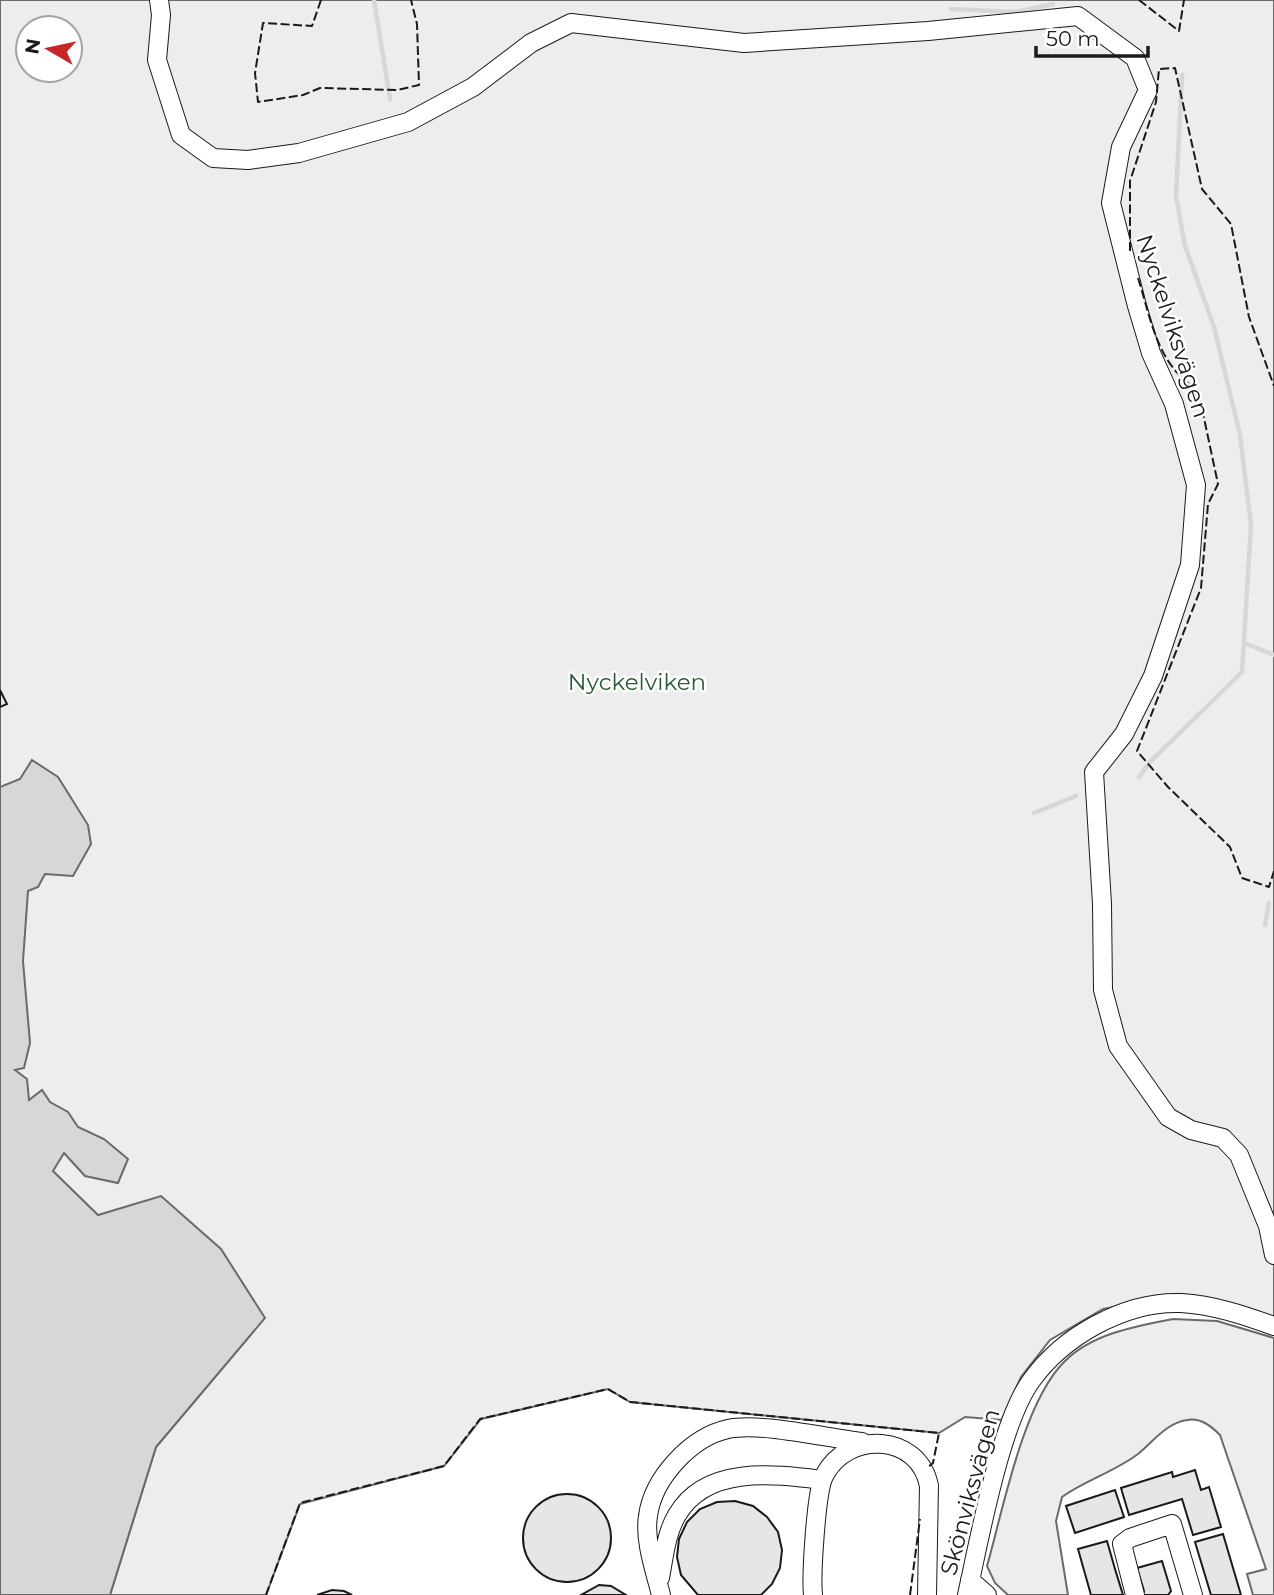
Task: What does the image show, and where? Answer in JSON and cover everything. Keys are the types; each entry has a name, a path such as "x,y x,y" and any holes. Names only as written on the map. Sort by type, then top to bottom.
{"street":[{"name":"Nyckelviksvägen","path":"159,0 161,15 157,60 181,135 213,158 225,159 248,160 299,153 408,122 473,87 531,43 571,23 744,43 1078,16 1135,58 1148,90 1121,147 1111,203 1151,354 1174,404 1196,485 1191,565 1153,676 1124,734 1094,772 1102,904 1102,990 1118,1045 1168,1117 1191,1130 1223,1138 1239,1155 1268,1226 1274,1255"},
{"name":"Skönviksvägen","path":"969,1588 1010,1426 1030,1382 1063,1346 1109,1318 1179,1303 1227,1310 1274,1326"},
{"path":"660,1590 647,1517 654,1492 672,1466 692,1448 713,1434 750,1428 894,1447 916,1457 926,1469 929,1486 927,1595"},
{"path":"813,1595 814,1550 822,1480 831,1464 846,1450 865,1443"},
{"path":"660,1590 666,1543 677,1514 693,1496 717,1482 744,1475 822,1480"},
{"path":"1135,1595 1122,1544 1130,1538 1172,1524 1193,1595"},
{"path":"969,1588 987,1595"}],"green space":[{"name":"Nyckelviken","path":"0,0 1274,0 1274,1318 1183,1295 1103,1309 1050,1340 1021,1377 1002,1420 965,1417 939,1433 630,1402 608,1389 481,1419 444,1466 300,1504 266,1595 110,1595 156,1447 246,1340 0,1314"},
{"path":"1173,1319 1217,1321 1274,1338 1274,1595 1253,1595 1247,1574 1266,1569 1220,1435 1205,1423 1192,1419 1173,1425 1129,1460 1062,1497 1056,1521 1068,1595 1008,1595 995,1583 987,1566 1016,1458 1037,1403 1050,1380 1064,1362 1087,1344 1115,1333"}],"shaded area":[{"path":"32,760 58,777 88,825 91,844 73,876 45,874 38,887 28,891 23,961 30,1043 24,1068 15,1070 27,1079 29,1100 42,1090 50,1102 68,1112 78,1127 104,1139 128,1159 118,1183 85,1176 64,1153 53,1171 98,1215 161,1196 221,1249 265,1318 156,1447 110,1595 0,1595 0,787 20,779"}],"building":[{"path":"0,690 7,704 0,707"},
{"path":"1195,1470 1201,1490 1209,1487 1221,1527 1193,1535 1182,1499 1129,1515 1121,1488 1172,1472 1173,1477"},
{"path":"1115,1490 1124,1517 1075,1533 1066,1506"},
{"path":"558,1494 576,1494 592,1501 604,1513 611,1529 611,1547 604,1563 592,1575 576,1582 558,1582 542,1575 530,1563 523,1547 523,1529 530,1513 542,1501"},
{"path":"735,1501 753,1506 767,1517 778,1532 782,1550 780,1568 772,1584 761,1595 698,1595 681,1575 677,1557 679,1539 687,1522 700,1509 717,1502"},
{"path":"1223,1534 1241,1595 1211,1595 1195,1542"},
{"path":"1107,1541 1123,1595 1091,1595 1078,1549"},
{"path":"1162,1561 1171,1591 1168,1595 1142,1595 1144,1591 1137,1568"},
{"path":"599,1585 611,1586 626,1595 581,1595"},
{"path":"332,1590 344,1591 352,1595 317,1595"}],"waterway":[{"path":"374,0 390,99"},
{"path":"951,9 1015,12 1053,4"},
{"path":"1139,777 1150,762 1242,672 1251,525 1240,435 1214,327 1185,246 1176,196 1182,75"},
{"path":"1244,643 1274,655"},
{"path":"1034,813 1076,796"},
{"path":"1265,925 1269,903"}],"fence":[{"path":"321,0 312,26 263,23 255,73 258,102 303,95 320,88 397,90 419,85 417,24 411,0"},
{"path":"1139,0 1179,31 1184,0"},
{"path":"1130,251 1130,181 1156,102 1159,69 1175,68 1202,189 1231,224 1249,317 1274,386"},
{"path":"1138,278 1152,326 1165,355 1184,380 1198,390 1218,484 1208,504 1201,588 1137,751 1168,787 1230,847 1242,878 1269,887 1274,871"},
{"path":"266,1595 300,1503 444,1466 480,1419 608,1389 630,1402 939,1433 933,1463 927,1468"},
{"path":"910,1595 920,1519"}]}
